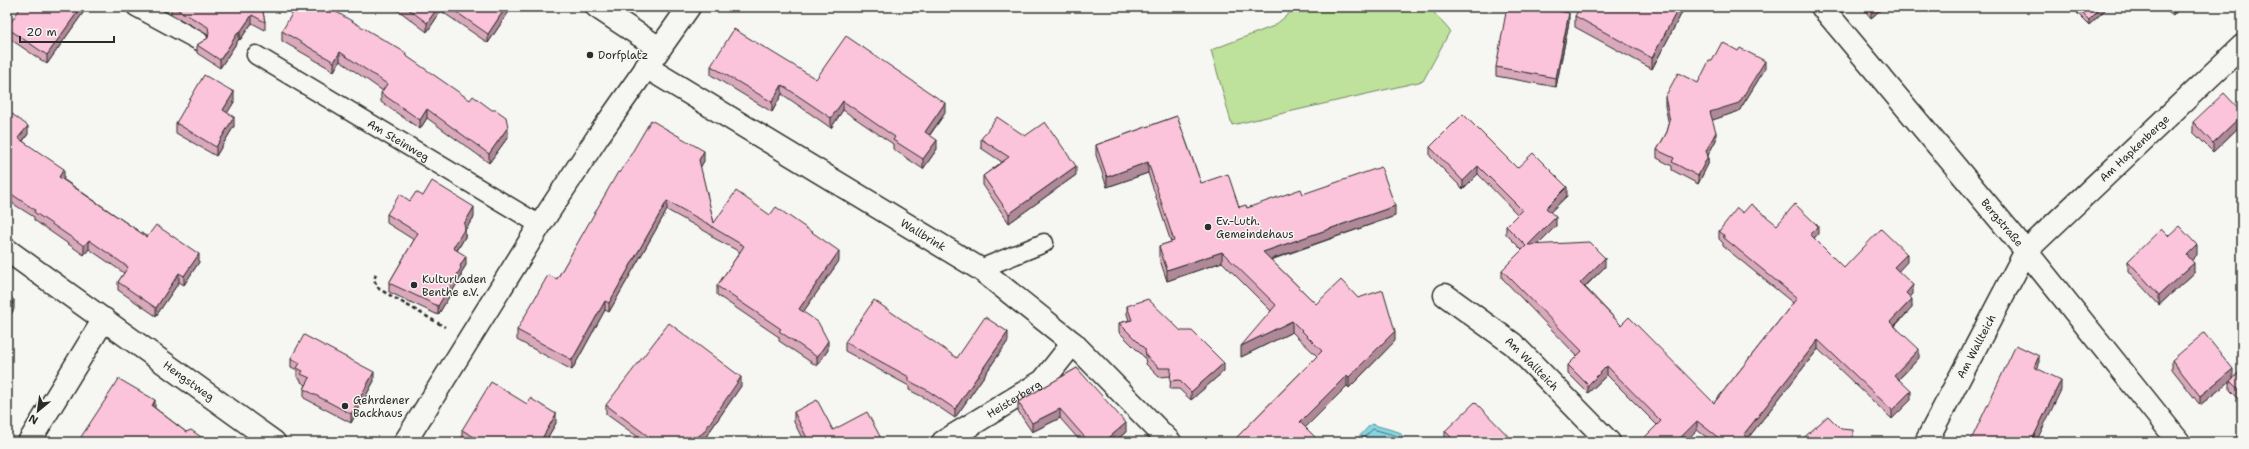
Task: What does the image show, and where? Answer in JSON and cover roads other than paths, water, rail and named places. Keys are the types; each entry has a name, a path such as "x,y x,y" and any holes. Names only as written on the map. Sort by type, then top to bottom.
{"street":[{"path":"597,7 659,48"},
{"path":"406,441 540,225 646,66 689,7"},
{"name":"Bergstraße","path":"1822,7 2026,251 2179,442"},
{"name":"Am Hapkenberge","path":"2026,251 2242,46"},
{"name":"Wallbrink","path":"646,66 980,269 1074,343 1170,442"},
{"name":"Hengstweg","path":"7,250 274,442"},
{"name":"Am Wallteich","path":"1926,442 2026,251"},
{"name":"Am Wallteich","path":"1445,295 1513,344 1609,442"},
{"path":"29,442 104,320"},
{"name":"Heisterberg","path":"943,442 1043,381 1074,343"}],"lane":[{"path":"136,7 199,41"},
{"name":"Am Steinweg","path":"256,55 540,225"},
{"path":"980,269 1044,243"}],"water":[{"path":"1371,424 1399,432 1408,442 1354,442"}],"place":[{"name":"Dorfplatz","path":"590,55"},
{"name":"Ev.-Luth. Gemeindehaus","path":"1208,227"},
{"name":"KulturLaden Benthe e.V.","path":"414,285"},
{"name":"Gehrdener Backhaus","path":"345,406"}]}
